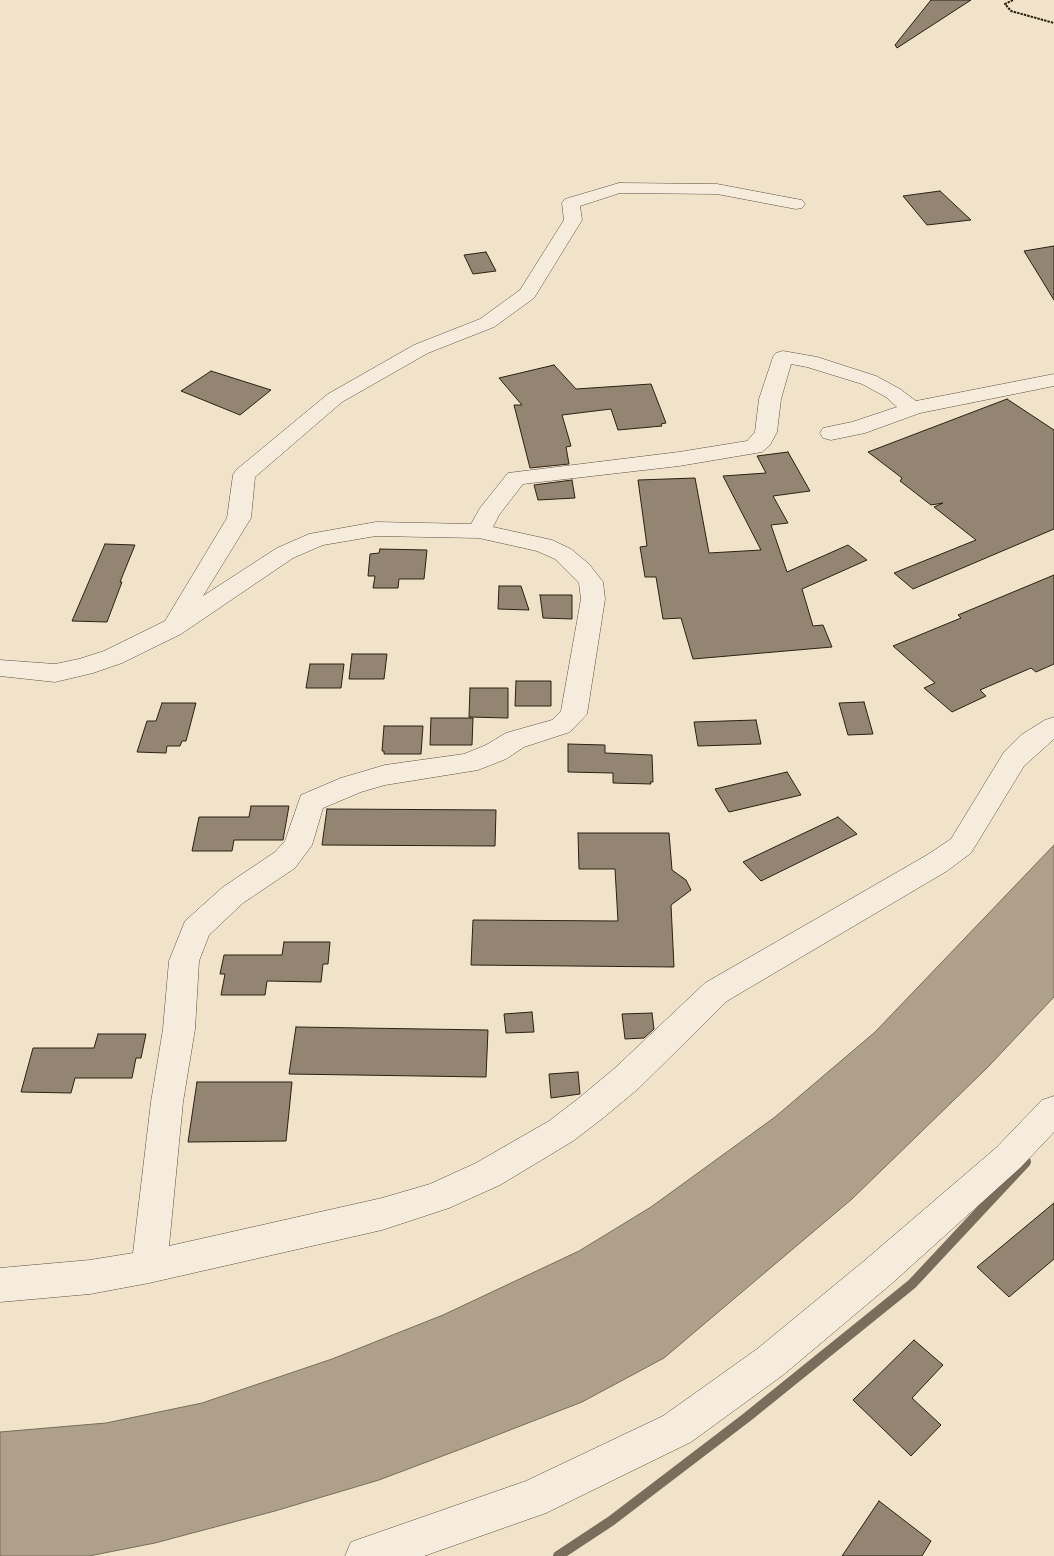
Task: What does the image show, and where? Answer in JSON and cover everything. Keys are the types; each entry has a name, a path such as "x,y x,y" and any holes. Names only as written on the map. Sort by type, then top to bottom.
{"street":[{"path":"172,628 239,518 244,474 335,398 421,349 487,323 527,294 573,220 570,203 619,188 628,188 717,189 796,204"},
{"path":"479,531 488,513 516,478 679,459 754,447 762,440 766,432 770,399 783,357 810,361 869,380 893,393 912,409"},
{"path":"831,433 857,428 912,409 1054,380"},
{"path":"0,668 56,673 84,667 112,657 172,628 285,553 317,540 376,530 479,531 544,545 563,554 581,569 591,582 593,599 574,714 561,726 515,740 496,752 468,763 385,775 351,785 311,802 298,845 285,860 233,894 196,929 184,961 180,1029 167,1102 149,1267"},
{"path":"0,1285 81,1278 149,1267 382,1214 437,1197 488,1174 561,1132 627,1078 716,992 937,863 962,846 1001,777 1014,759 1030,742 1054,726"},
{"path":"365,1556 532,1499 677,1429 770,1362 877,1274 1008,1157 1054,1110"}],"path":[{"path":"1013,0 1005,4 1011,11 1054,23"}],"shaded area":[{"path":"1054,845 1054,997 987,1068 852,1199 664,1358 582,1402 379,1480 275,1511 155,1543 89,1556 0,1556 0,1432 106,1423 202,1403 332,1359 443,1315 579,1251 651,1207 775,1117 875,1032"}],"building":[{"path":"931,0 971,0 897,48 895,45"},
{"path":"940,191 971,220 927,225 903,196"},
{"path":"1054,246 1054,300 1024,251"},
{"path":"486,252 496,271 473,274 464,255"},
{"path":"554,365 576,389 651,384 666,423 661,424 662,426 618,430 611,409 562,415 571,446 566,447 569,464 530,468 514,405 522,405 499,378"},
{"path":"211,371 271,390 240,415 181,391"},
{"path":"1007,399 1054,430 1054,529 913,589 894,573 976,540 934,507 943,503 931,505 900,481 902,478 868,452"},
{"path":"788,452 810,491 773,496 788,523 771,525 787,572 848,545 867,560 802,589 813,626 823,625 832,647 693,659 681,618 663,619 656,577 645,577 640,547 647,546 638,480 695,478 709,553 761,550 723,476 766,473 757,456"},
{"path":"572,480 575,498 538,500 534,485"},
{"path":"105,544 135,545 107,622 72,621"},
{"path":"380,549 427,550 424,579 399,579 398,588 373,588 375,576 368,576 370,554 379,553"},
{"path":"1054,575 1054,664 1036,672 1031,668 980,690 986,696 952,712 924,688 935,683 893,646 961,618 958,615"},
{"path":"499,586 521,586 529,610 498,609"},
{"path":"540,595 572,595 572,619 543,618"},
{"path":"352,654 387,654 384,679 349,679"},
{"path":"310,664 344,664 341,688 306,688"},
{"path":"516,681 551,681 551,706 515,706"},
{"path":"470,688 508,688 508,718 469,717"},
{"path":"864,702 873,734 848,735 839,703"},
{"path":"162,703 196,703 186,741 182,741 180,746 167,746 166,753 137,752 147,721 156,721"},
{"path":"431,718 473,718 472,745 430,745"},
{"path":"756,720 761,744 698,746 694,722"},
{"path":"384,726 423,726 421,754 384,754 384,751 382,751"},
{"path":"568,744 605,745 605,753 652,755 653,782 650,782 651,784 613,783 613,773 568,772"},
{"path":"787,772 801,795 729,812 715,789"},
{"path":"251,806 289,806 283,840 234,840 232,851 192,851 199,817 249,817"},
{"path":"327,809 496,810 495,846 322,845"},
{"path":"838,817 857,834 761,881 743,862"},
{"path":"578,833 669,833 672,870 686,880 691,890 671,905 674,967 471,965 473,920 618,921 615,869 579,869"},
{"path":"284,942 330,942 328,964 323,964 321,982 267,981 265,995 221,995 225,974 220,974 224,955 282,955"},
{"path":"532,1012 534,1032 506,1033 504,1014"},
{"path":"652,1013 654,1029 644,1038 625,1039 622,1014"},
{"path":"296,1027 488,1030 486,1077 289,1074"},
{"path":"98,1034 146,1034 141,1058 136,1058 132,1078 75,1078 71,1093 21,1092 33,1048 94,1048"},
{"path":"578,1072 580,1094 551,1098 549,1074"},
{"path":"197,1082 292,1082 286,1141 188,1142"},
{"path":"1054,1203 1054,1259 1009,1297 977,1267"},
{"path":"914,1340 943,1365 912,1398 941,1425 911,1456 853,1400"},
{"path":"879,1501 931,1541 922,1556 842,1556"}],"waterway":[{"path":"558,1556 611,1521 746,1418 912,1284 1026,1162"}]}
